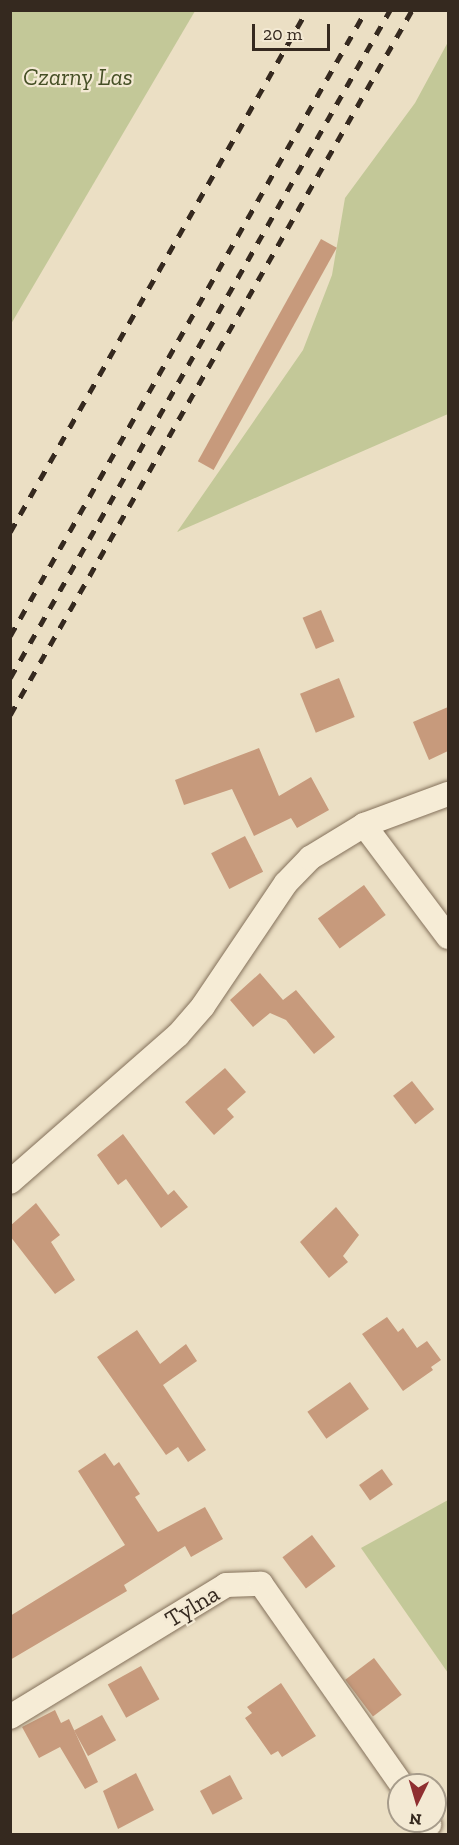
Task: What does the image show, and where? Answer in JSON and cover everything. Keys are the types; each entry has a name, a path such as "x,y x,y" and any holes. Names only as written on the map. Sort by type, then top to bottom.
{"street":[{"path":"10,1182 178,1035 203,1006 286,883 310,858 364,825 448,794"},
{"path":"364,825 448,937"},
{"name":"Tylna","path":"10,1716 226,1584 261,1584 394,1773"}],"green space":[{"name":"Czarny Las","path":"10,11 195,11 11,324"},
{"path":"448,42 448,414 177,532 303,350 332,275 345,198 415,103"},
{"path":"448,1500 448,1673 361,1548"}],"building":[{"path":"321,239 337,248 214,470 198,461"},
{"path":"321,610 334,641 316,649 303,618"},
{"path":"339,678 355,717 316,733 300,694"},
{"path":"448,707 448,751 429,760 413,722"},
{"path":"259,748 279,796 311,777 329,810 297,828 291,818 254,836 232,789 184,805 175,780"},
{"path":"245,836 263,872 229,889 211,853"},
{"path":"364,885 386,915 340,948 318,919"},
{"path":"260,973 283,1000 296,990 335,1037 314,1054 286,1020 270,1013 253,1027 230,1000"},
{"path":"225,1068 246,1092 227,1109 234,1117 214,1135 185,1102"},
{"path":"412,1081 434,1109 415,1124 393,1096"},
{"path":"123,1134 168,1195 174,1190 188,1207 161,1228 126,1179 118,1185 97,1155"},
{"path":"36,1203 60,1235 51,1242 75,1280 55,1294 10,1236 10,1226"},
{"path":"336,1207 359,1235 343,1256 348,1262 329,1278 300,1242"},
{"path":"387,1317 398,1332 403,1328 417,1348 427,1341 441,1360 431,1367 433,1370 403,1391 362,1334"},
{"path":"137,1330 160,1364 186,1344 197,1361 163,1385 206,1450 188,1462 178,1447 166,1455 97,1357"},
{"path":"350,1382 369,1409 326,1439 307,1412"},
{"path":"105,1453 114,1466 119,1462 140,1494 135,1497 158,1532 205,1507 223,1539 191,1557 185,1546 124,1585 127,1591 10,1660 10,1616 125,1545 78,1471"},
{"path":"382,1469 393,1485 370,1501 359,1485"},
{"path":"312,1535 335,1566 306,1588 282,1557"},
{"path":"374,1658 402,1695 373,1716 345,1680"},
{"path":"141,1666 159,1699 126,1718 108,1684"},
{"path":"281,1683 316,1736 282,1757 278,1751 271,1755 245,1718 252,1713 247,1707"},
{"path":"55,1710 61,1723 69,1719 98,1782 85,1789 60,1747 39,1758 22,1727"},
{"path":"102,1715 116,1740 88,1756 74,1731"},
{"path":"136,1773 154,1810 118,1829 103,1791"},
{"path":"230,1775 243,1799 213,1815 200,1791"}],"railway":[{"path":"10,532 307,10"},
{"path":"10,636 366,10"},
{"path":"10,678 390,10"},
{"path":"10,715 412,10"}]}
